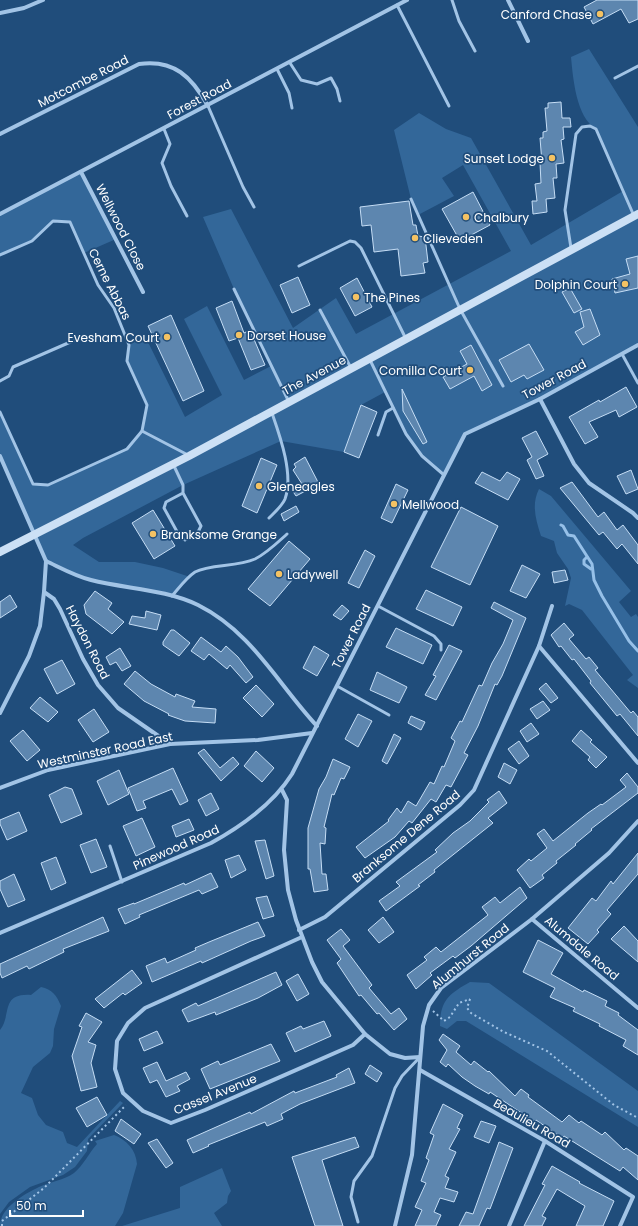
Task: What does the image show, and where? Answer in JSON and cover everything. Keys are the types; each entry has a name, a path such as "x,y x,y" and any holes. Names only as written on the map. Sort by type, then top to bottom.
{"main road":[{"name":"The Avenue","path":"0,552 189,456 571,249 637,215"}],"street":[{"path":"0,12 24,8 43,0"},
{"name":"Forest Road","path":"0,214 290,63 407,0"},
{"path":"508,0 528,41"},
{"name":"Motcombe Road","path":"0,134 139,64 160,63 173,67 184,74 199,90 208,106"},
{"name":"Wellwood Close","path":"81,172 143,292"},
{"name":"Tower Road","path":"317,726 465,434 540,398 638,345"},
{"path":"540,398 574,464 589,483 636,512 638,518"},
{"path":"0,456 46,561 40,626 29,656 0,713"},
{"path":"46,561 66,571 91,580 160,592 172,596 197,605 227,622 256,649 300,708 317,726"},
{"name":"Haydon Road","path":"44,592 54,599 60,609 83,659 98,686 118,708 170,744"},
{"name":"Branksome Dene Road","path":"299,930 326,917 460,804 474,790 539,646 552,606"},
{"path":"539,646 638,763"},
{"name":"Pinewood Road","path":"0,933 211,843 234,830 282,790 317,726"},
{"name":"Westminster Road East","path":"0,788 48,770 170,744 258,740 312,733"},
{"path":"282,790 287,800 284,850 288,890 299,930 322,982 365,1034 390,1054 405,1058 420,1057"},
{"name":"Alumhurst Road","path":"395,1226 412,1155 423,1026 429,1005 441,988 532,919 609,853 638,821"},
{"name":"Alumdale Road","path":"532,919 638,1008"},
{"name":"Cassel Avenue","path":"302,937 145,1008 128,1023 117,1041 115,1069 123,1092 143,1111 171,1122 205,1110 353,1046 365,1034"},
{"name":"Beaulieu Road","path":"420,1070 545,1140 633,1197 620,1226"},
{"path":"509,1226 545,1140"}],"lane":[{"path":"452,0 459,21 475,51"},
{"path":"397,5 449,106"},
{"path":"290,63 301,80 317,84 331,78 337,89 340,101"},
{"path":"615,78 638,66"},
{"path":"277,69 289,93 292,108"},
{"path":"208,106 242,187 254,207"},
{"path":"571,249 565,210 576,134 582,127 590,126 596,129 637,215"},
{"path":"164,129 170,144 162,162 171,186 188,216"},
{"path":"411,199 460,309 503,386"},
{"name":"Cerne Abbas","path":"0,255 32,241 53,221 70,222 98,284 114,308 129,345 127,361 147,405 142,431 127,449 48,485 33,484 0,412"},
{"path":"299,266 350,241 356,242 361,248 406,339"},
{"path":"234,289 289,402"},
{"path":"320,310 351,368"},
{"path":"0,381 9,376 13,367 75,340"},
{"path":"622,354 638,383"},
{"path":"370,358 406,434 422,456 444,475"},
{"path":"378,435 386,412 393,408"},
{"path":"270,518 285,499 288,472 281,441 271,412"},
{"path":"142,431 189,456"},
{"path":"173,464 183,485 183,493 201,526 198,532 185,540 180,537 164,508 166,502 183,493"},
{"path":"172,596 195,573 203,569 237,565 256,558 269,550 287,534"},
{"path":"378,606 434,636 441,644 441,650"},
{"path":"337,686 389,715"},
{"path":"110,846 122,882"},
{"path":"358,1222 351,1197 354,1181 372,1156 395,1088 402,1076 420,1057"}],"path":[{"path":"429,1005 444,1021 450,1017 459,1002 470,1000 467,1008 471,1013 504,1032 547,1051 614,1105 638,1118"},
{"path":"2,1226 2,1221 44,1188 131,1100"}],"shaded area":[{"path":"589,49 638,127 638,345 540,399 465,434 444,475 422,456 406,434 385,392 361,405 344,452 281,441 183,485 83,538 73,545 99,562 135,562 163,568 190,577 172,596 91,580 46,561 0,456 0,412 33,484 48,485 127,449 142,431 147,405 127,361 129,345 145,336 185,417 222,395 184,319 207,306 244,380 271,366 234,289 203,217 231,209 293,328 336,298 356,334 511,251 463,165 442,178 454,196 418,215 411,199 394,130 419,113 446,129 471,138 531,245 623,191 596,129 584,116 577,96 571,57"},
{"path":"81,172 116,239 84,253 70,222 53,221 32,241 0,255 0,214"},
{"path":"539,489 551,496 631,591 619,602 631,617 636,614 638,617 638,688 627,680 633,675 582,610 569,604 565,606 571,578 568,569 557,553 554,541 541,536 535,512 535,501"},
{"path":"470,982 489,983 638,1091 638,1127 466,1021 457,1021 447,1029 440,1026 440,1017 447,999 456,990"},
{"path":"41,987 48,989 54,994 61,1006 54,1029 53,1046 50,1053 33,1067 21,1093 32,1098 38,1115 46,1125 63,1132 67,1143 77,1147 120,1101 123,1103 88,1139 87,1151 75,1167 63,1175 30,1187 9,1202 0,1214 0,1030 4,1024 8,1006 11,1001 21,995 31,995"},
{"path":"114,1135 130,1146 135,1154 137,1164 123,1213 115,1226 0,1226 4,1213 14,1202 39,1187 74,1173 97,1144 95,1141"},
{"path":"222,1168 231,1191 228,1196 227,1203 214,1213 222,1226 122,1226 180,1208 180,1187"}],"building":[{"name":"Canford Chase","path":"597,0 638,0 638,19 629,23 621,9 593,24 584,7"},
{"name":"Sunset Lodge","path":"561,102 562,118 570,118 571,127 563,127 564,139 561,140 564,163 556,164 557,178 553,178 555,198 546,199 547,212 533,214 532,201 537,201 535,184 541,183 540,163 542,163 540,138 543,138 543,132 547,131 545,108 548,108 548,103"},
{"name":"Chalbury","path":"473,192 490,225 460,241 442,209"},
{"name":"Clieveden","path":"409,201 413,225 416,225 418,236 425,237 428,262 423,263 425,273 401,276 398,249 374,252 371,225 362,226 360,207"},
{"name":"Dolphin Court","path":"638,256 638,288 615,293 612,279 630,274 626,259"},
{"path":"298,277 310,305 292,313 280,285"},
{"name":"The Pines","path":"357,278 372,307 355,316 340,288"},
{"path":"570,288 582,309 574,313 562,292"},
{"name":"Dorset House","path":"232,301 244,333 250,330 265,365 251,370 238,338 229,341 216,308"},
{"path":"590,309 600,335 583,345 575,332 584,327 580,312"},
{"path":"171,315 204,391 183,401 148,326"},
{"path":"529,344 544,370 527,379 524,375 511,382 499,360"},
{"name":"Comilla Court","path":"471,345 492,385 482,391 474,376 450,389 443,377 467,364 460,351"},
{"path":"626,387 637,407 619,417 616,410 589,422 598,437 585,444 569,417"},
{"path":"402,389 427,442 423,444 403,411"},
{"name":"Gleneagles","path":"361,405 377,412 359,458 344,452"},
{"path":"536,431 548,454 537,460 544,476 536,479 527,460 532,457 522,438"},
{"path":"305,457 319,484 296,496 292,490 302,484 293,470 296,467 294,464"},
{"name":"Gleneagles","path":"261,458 277,465 257,513 242,506"},
{"path":"631,470 638,489 626,494 617,476"},
{"path":"482,472 500,481 507,472 520,479 508,500 475,483"},
{"path":"572,482 598,517 604,512 617,530 623,525 638,545 638,564 622,544 617,549 603,532 599,535 560,488"},
{"name":"Mellwood","path":"396,484 408,490 392,523 381,518"},
{"path":"296,506 299,512 284,521 281,514"},
{"path":"461,507 498,526 470,585 431,567"},
{"name":"Branksome Grange","path":"153,510 175,546 154,559 132,523"},
{"name":"Ladywell","path":"289,541 310,559 270,606 248,589"},
{"path":"365,550 375,556 359,588 348,583"},
{"path":"522,565 540,574 526,598 510,591"},
{"path":"565,570 568,580 554,583 552,572"},
{"path":"426,590 462,607 453,626 416,609"},
{"path":"95,591 112,603 108,609 124,622 112,634 86,614 84,605"},
{"path":"10,595 17,607 0,618 0,602"},
{"path":"494,602 526,618 502,676 497,685 495,684 478,726 464,753 468,755 451,787 446,785 436,802 431,799 412,823 409,821 395,837 365,858 356,847 389,821 388,820 397,808 401,813 408,801 416,806 430,782 434,784 442,766 444,767 455,741 451,738 460,721 462,722 479,685 482,686 513,620 491,608"},
{"path":"342,605 349,611 341,620 333,615"},
{"path":"146,611 161,615 157,630 129,624 132,616 145,618"},
{"path":"564,623 574,635 569,639 586,659 589,657 598,668 595,670 631,713 633,711 638,717 638,736 620,714 617,716 590,683 591,681 574,659 572,660 561,646 559,647 551,635"},
{"path":"396,628 432,645 423,664 386,647"},
{"path":"171,630 174,630 190,643 179,656 163,645 163,642"},
{"path":"201,637 221,652 226,646 238,657 253,677 246,683 230,665 227,669 209,654 204,660 191,651"},
{"path":"449,645 462,651 436,700 425,695 436,676 433,675"},
{"path":"314,646 329,655 317,676 303,668"},
{"path":"120,648 131,666 122,671 116,662 110,665 106,657"},
{"path":"62,660 75,684 57,694 44,669"},
{"path":"135,671 151,684 175,697 176,694 195,701 192,707 216,709 215,723 185,721 168,715 169,714 144,701 124,684"},
{"path":"377,672 407,687 399,703 370,690"},
{"path":"546,683 558,698 551,703 539,689"},
{"path":"256,685 274,704 262,717 243,698"},
{"path":"40,697 58,712 48,722 30,708"},
{"path":"543,701 550,710 537,719 530,709"},
{"path":"94,709 109,732 93,742 78,720"},
{"path":"358,714 372,721 358,747 345,739"},
{"path":"411,716 425,722 421,730 408,723"},
{"path":"531,723 539,734 527,742 520,731"},
{"path":"23,730 40,750 27,761 10,741"},
{"path":"581,730 592,740 590,742 607,757 596,768 588,760 590,757 572,741"},
{"path":"394,734 401,738 387,764 382,761"},
{"path":"519,741 529,756 519,764 508,749"},
{"path":"204,749 220,768 233,757 239,764 221,781 198,753"},
{"path":"256,751 274,768 262,782 244,766"},
{"path":"333,759 350,767 344,779 341,778 334,795 332,794 324,827 326,828 325,844 320,843 322,874 326,874 328,890 314,892 310,869 308,869 308,828 319,789 326,777"},
{"path":"504,763 517,770 510,784 498,777"},
{"path":"173,768 188,801 180,805 172,789 143,801 146,808 137,811 128,788"},
{"path":"119,770 129,794 108,805 97,781"},
{"path":"627,773 638,787 638,793 591,829 592,830 575,844 576,845 556,861 557,863 542,875 544,878 530,888 517,870 529,859 531,861 547,848 537,834 544,829 553,841 588,813 601,804 602,805 626,787 620,780"},
{"path":"65,787 72,789 82,814 61,823 49,795"},
{"path":"499,791 507,803 488,818 493,823 434,870 435,872 418,885 420,886 386,911 379,901 400,886 396,882 437,852 435,850 453,833 470,821 489,802 487,800"},
{"path":"211,793 219,809 206,816 198,800"},
{"path":"19,812 27,831 7,840 0,824 0,820"},
{"path":"142,818 155,847 136,856 123,826"},
{"path":"189,819 194,830 176,837 172,826"},
{"path":"96,839 107,867 91,873 80,845"},
{"path":"265,840 274,876 266,879 255,841"},
{"path":"638,853 638,874 607,910 611,914 597,930 599,932 588,944 568,928 592,898 596,901 611,881 613,884"},
{"path":"239,855 246,870 231,878 225,860"},
{"path":"56,857 66,883 51,890 41,863"},
{"path":"211,873 218,887 202,894 199,890 139,915 140,917 125,924 118,909 134,904 184,883 185,885"},
{"path":"14,874 25,900 8,907 0,889 0,881"},
{"path":"520,887 527,898 471,946 455,958 453,956 430,973 432,975 416,989 407,975 427,960 424,957 436,947 441,952 488,915 482,907 495,897 500,903"},
{"path":"267,896 274,916 263,919 256,898"},
{"path":"103,917 109,931 63,949 64,952 29,969 27,966 2,978 0,973 0,964"},
{"path":"383,917 394,932 379,943 368,930"},
{"path":"258,922 265,936 202,963 201,961 152,982 146,966 165,958 167,963 196,950 195,948"},
{"path":"624,926 638,941 638,962 611,939"},
{"path":"341,929 350,940 343,946 372,985 369,988 391,1014 399,1008 407,1019 394,1030 379,1013 377,1014 361,995 359,996 337,963 341,959 327,940"},
{"path":"538,940 563,953 551,974 583,992 584,990 607,1001 605,1006 619,1013 618,1015 638,1030 638,1055 623,1046 626,1040 599,1026 600,1024 573,1011 575,1008 550,997 555,988 523,972"},
{"path":"132,970 142,983 125,995 123,993 104,1008 95,999"},
{"path":"276,972 282,985 258,998 216,1015 215,1012 188,1022 182,1010 196,1003 198,1006"},
{"path":"298,974 309,994 297,1001 286,981"},
{"path":"86,1013 102,1022 88,1042 96,1045 91,1063 97,1087 81,1091 72,1056 82,1027 79,1026"},
{"path":"324,1021 331,1036 295,1052 286,1033 301,1026 303,1029"},
{"path":"157,1031 163,1043 144,1051 139,1039"},
{"path":"443,1034 460,1046 456,1052 471,1065 474,1061 488,1072 489,1071 515,1096 521,1089 529,1095 528,1097 562,1122 569,1115 579,1123 581,1121 602,1135 605,1132 624,1150 626,1148 638,1156 638,1180 623,1167 620,1171 564,1136 562,1138 536,1120 535,1122 490,1092 489,1094 475,1086 462,1077 448,1064 446,1067 440,1062 447,1050 439,1040"},
{"path":"271,1044 280,1061 210,1089 201,1069 218,1061 220,1065"},
{"path":"157,1062 166,1081 186,1072 190,1079 177,1086 180,1091 166,1097 157,1080 150,1083 143,1068"},
{"path":"370,1065 382,1073 377,1082 365,1074"},
{"path":"349,1068 355,1083 300,1104 281,1114 283,1119 267,1126 265,1122 208,1145 209,1146 193,1153 187,1140 250,1112 251,1114 294,1091 295,1093 337,1077 336,1075"},
{"path":"97,1097 107,1115 87,1127 76,1108"},
{"path":"443,1104 463,1115 457,1128 460,1129 449,1149 456,1152 445,1176 449,1178 445,1188 458,1192 454,1202 440,1198 434,1212 441,1215 436,1226 415,1226 422,1210 415,1207 426,1183 421,1181 429,1160 426,1158 434,1135 430,1133"},
{"path":"121,1119 141,1134 134,1144 115,1131"},
{"path":"481,1121 496,1126 489,1143 474,1137"},
{"path":"355,1137 359,1147 322,1160 343,1226 315,1226 292,1157"},
{"path":"157,1139 173,1163 166,1168 148,1143"},
{"path":"499,1142 513,1148 490,1209 487,1208 479,1226 459,1226 466,1212 473,1214"},
{"path":"552,1166 580,1182 579,1183 614,1201 603,1226 576,1226 585,1206 557,1189 542,1216 546,1218 542,1226 524,1226 545,1185 542,1184"}],"waterway":[{"path":"561,525 568,535 574,536 592,564 594,580 602,596 629,641 638,651"},
{"path":"587,557 584,560 584,564 591,569"}],"place":[{"name":"Canford Chase","path":"600,14"},
{"name":"Sunset Lodge","path":"552,158"},
{"name":"Chalbury","path":"466,217"},
{"name":"Clieveden","path":"415,238"},
{"name":"Dolphin Court","path":"625,284"},
{"name":"The Pines","path":"356,297"},
{"name":"Dorset House","path":"239,335"},
{"name":"Evesham Court","path":"167,337"},
{"name":"Comilla Court","path":"470,370"},
{"name":"Gleneagles","path":"259,486"},
{"name":"Mellwood","path":"394,504"},
{"name":"Branksome Grange","path":"153,534"},
{"name":"Ladywell","path":"279,574"}]}
